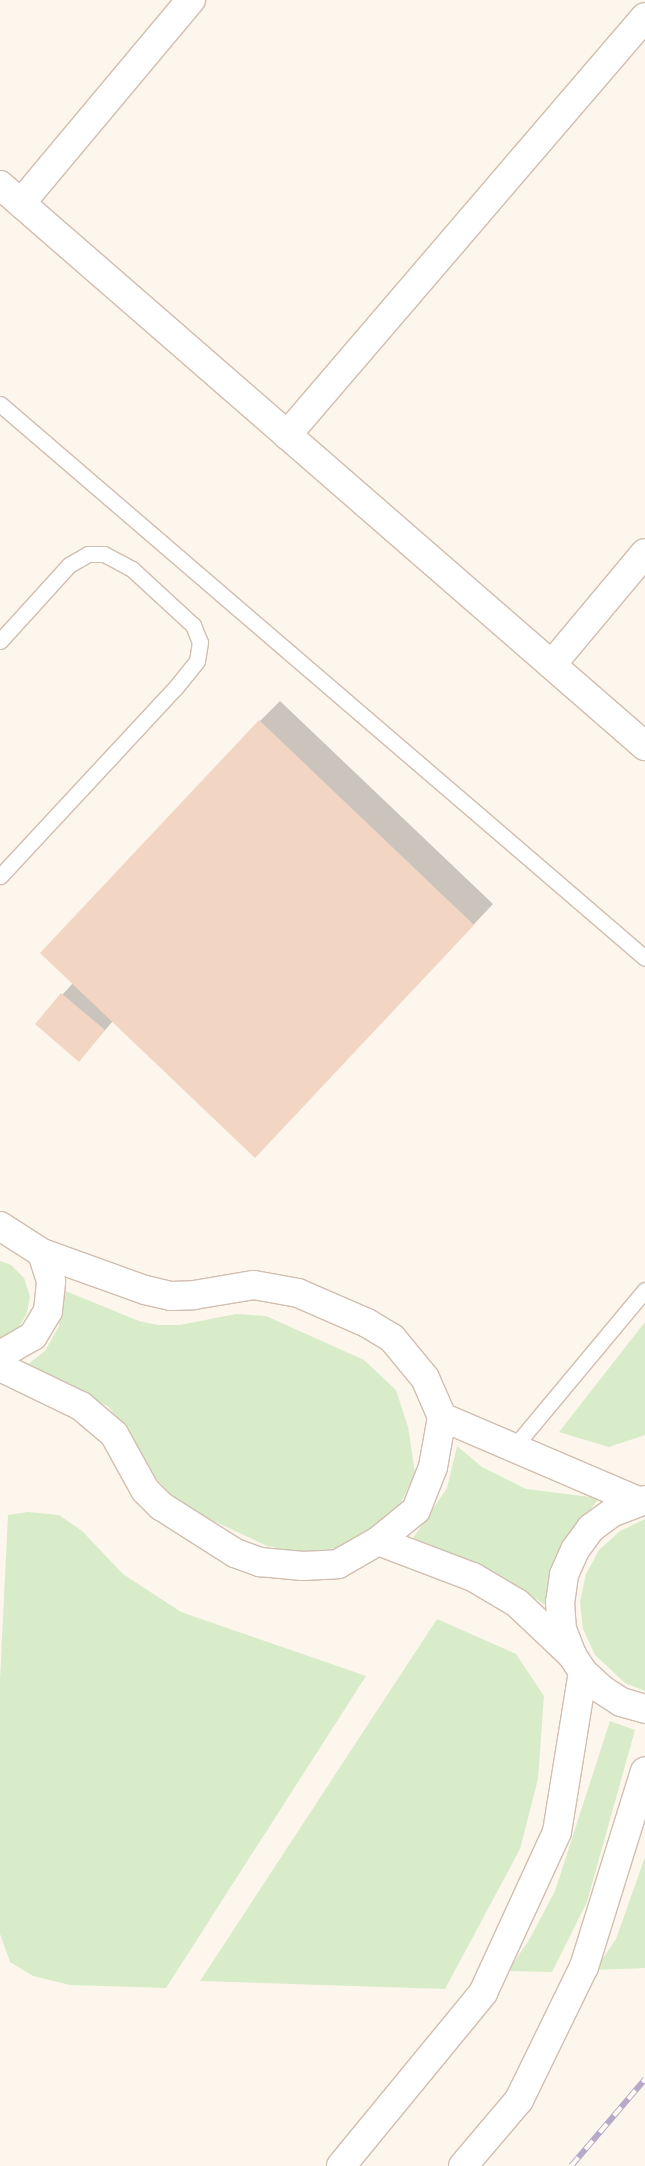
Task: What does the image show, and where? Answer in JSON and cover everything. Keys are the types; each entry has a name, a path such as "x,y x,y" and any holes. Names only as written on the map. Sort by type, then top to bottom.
{"street":[{"path":"21,203 191,0"},
{"path":"286,435 645,18"},
{"path":"0,185 286,435 552,663 645,746"},
{"path":"552,663 645,554"},
{"path":"0,1226 42,1253 171,1296 254,1285 298,1293 367,1323 392,1338 425,1378 442,1417 433,1467 416,1510 378,1541 338,1564 302,1566 260,1562 235,1553 161,1506 145,1490 114,1434 81,1406 0,1367"},
{"path":"0,1355 33,1336 48,1311 51,1282 42,1253"},
{"path":"442,1417 642,1501"},
{"path":"341,2166 483,1994 557,1832 578,1664 561,1620 560,1602 564,1575 575,1550 591,1528 613,1512 642,1501"},
{"path":"378,1541 472,1577 517,1602 601,1689 621,1702 645,1709"},
{"path":"463,2166 519,2100 584,1967 645,1771"}],"lane":[{"path":"0,404 645,958"},
{"path":"0,641 69,565 88,554 104,554 132,569 193,625 200,642 197,661 175,688 0,876"},
{"path":"514,1447 645,1290"}],"green space":[{"path":"0,1261 11,1265 24,1278 30,1296 27,1313 18,1329 0,1339"},
{"path":"63,1290 139,1321 158,1325 180,1325 236,1314 266,1316 364,1360 396,1390 408,1427 415,1473 398,1509 368,1534 336,1548 303,1553 267,1546 180,1505 155,1477 109,1407 27,1365 45,1351 59,1326"},
{"path":"645,1322 645,1435 609,1447 559,1432"},
{"path":"457,1446 482,1467 526,1489 599,1498 558,1553 548,1607 517,1586 471,1561 413,1538 447,1488"},
{"path":"28,1512 59,1515 82,1531 123,1574 181,1612 366,1676 166,1988 70,1985 33,1976 10,1962 0,1934 0,1680 8,1515"},
{"path":"645,1519 645,1691 625,1683 595,1655 583,1629 580,1602 586,1574 599,1550 620,1531"},
{"path":"437,1619 516,1654 544,1696 538,1779 520,1849 445,1989 200,1981"},
{"path":"610,1721 635,1730 587,1902 552,1972 508,1971 529,1940 555,1891"},
{"path":"645,1857 645,1968 595,1970 616,1939"}],"building":[{"path":"259,720 474,925 255,1158 40,953"},
{"path":"61,993 105,1030 79,1062 35,1024"}],"railway":[{"path":"571,2166 645,2079"}]}
